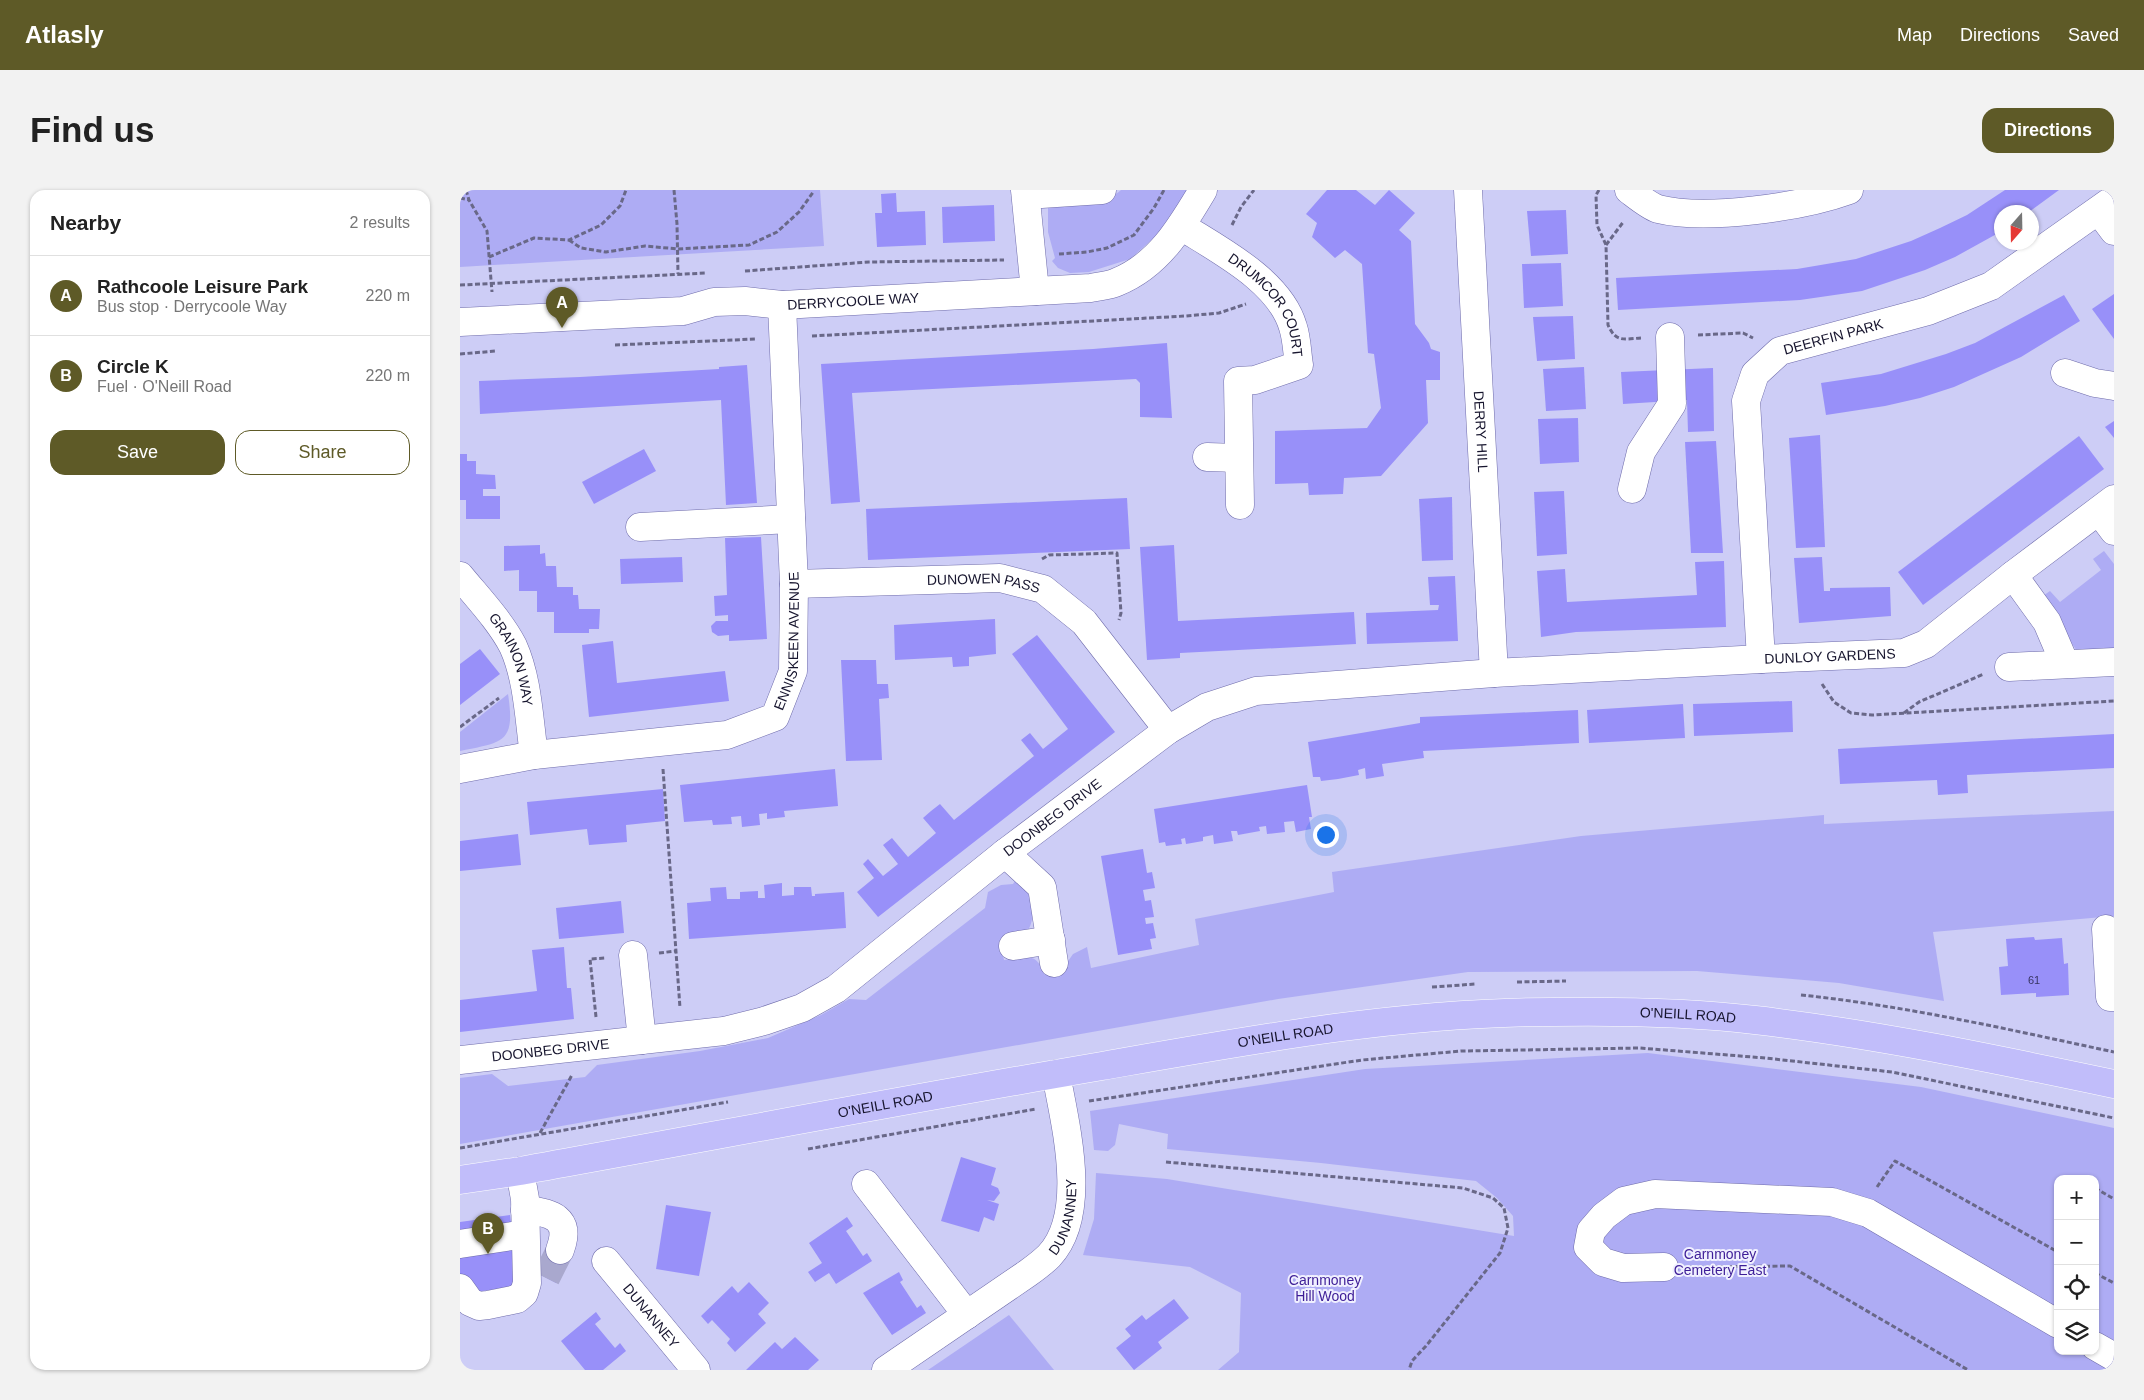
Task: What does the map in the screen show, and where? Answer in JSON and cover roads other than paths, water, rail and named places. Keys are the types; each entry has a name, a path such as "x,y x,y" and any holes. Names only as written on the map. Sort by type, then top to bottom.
{"main road":[{"name":"O'NEILL ROAD","path":"460,1180 520,1171 1056,1074 1328,1029 1440,1017 1549,1012 1662,1014 1751,1020 1854,1033 2114,1084"}],"street":[{"path":"1035,291 1026,193 1102,190"},
{"name":"DERRYCOOLE WAY","path":"460,322 683,311 714,302 745,301 782,305 1091,288 1116,283 1140,271 1162,251 1181,226 1203,190"},
{"name":"DERRY HILL","path":"1468,190 1494,673"},
{"path":"1629,190 1656,208 1702,214 1778,207 1848,190"},
{"name":"DEERFIN PARK","path":"1761,659 1746,401 1755,374 1780,351 1928,311 1991,286 2109,213"},
{"name":"DRUMCOR COURT","path":"1181,226 1221,251 1265,284 1278,299 1293,327 1298,365 1255,380 1238,381 1240,505"},
{"name":"ENNISKEEN AVENUE","path":"460,769 534,755 727,735 774,717 793,671 794,584 782,305"},
{"path":"1632,489 1641,452 1672,404 1670,337"},
{"path":"2065,373 2095,383 2114,386"},
{"path":"1207,457 1238,458"},
{"name":"DUNLOY GARDENS","path":"1494,673 1904,653 1926,644 2013,575 2109,514"},
{"path":"640,527 791,519"},
{"path":"2013,575 2047,622 2065,664"},
{"name":"GRAINON WAY","path":"460,576 491,613 513,646 523,680 534,755"},
{"name":"DUNOWEN PASS","path":"794,584 1000,578 1042,589 1084,622 1168,730"},
{"path":"2009,667 2114,662"},
{"name":"DOONBEG DRIVE","path":"460,1060 724,1031 764,1021 802,1008 836,989 1005,853 1168,730 1207,707 1256,691 1494,673"},
{"path":"1005,853 1042,887 1053,951 1013,946"},
{"path":"2106,929 2110,997 2114,996"},
{"path":"633,955 642,1040"},
{"name":"DUNANNEY","path":"886,1370 1028,1273 1050,1255 1063,1233 1071,1205 1071,1177 1062,1104 1056,1074"},
{"path":"460,1288 470,1302 479,1306 517,1299 524,1293 527,1283 525,1222 520,1171"},
{"path":"866,1184 967,1315"},
{"path":"1664,1267 1624,1268 1603,1262 1588,1247 1591,1231 1604,1216 1624,1201 1655,1194 1832,1202 1868,1213 2054,1322"},
{"path":"460,1244 525,1222 547,1212 558,1218 564,1229 560,1250"},
{"name":"DUNANNEY","path":"606,1262 696,1370"},
{"path":"517,1299 529,1304 535,1300 546,1278"},
{"path":"2099,1348 2114,1357"}],"tunnel":[{"path":"546,1278 560,1250"}],"place":[{"name":"Rathcoole Leisure Park","path":"562,328"},
{"name":"Circle K","path":"488,1254"}],"park label":[{"name":"Carnmoney Cemetery East","path":"1720,1262"},
{"name":"Carnmoney Hill Wood","path":"1325,1288"}]}
